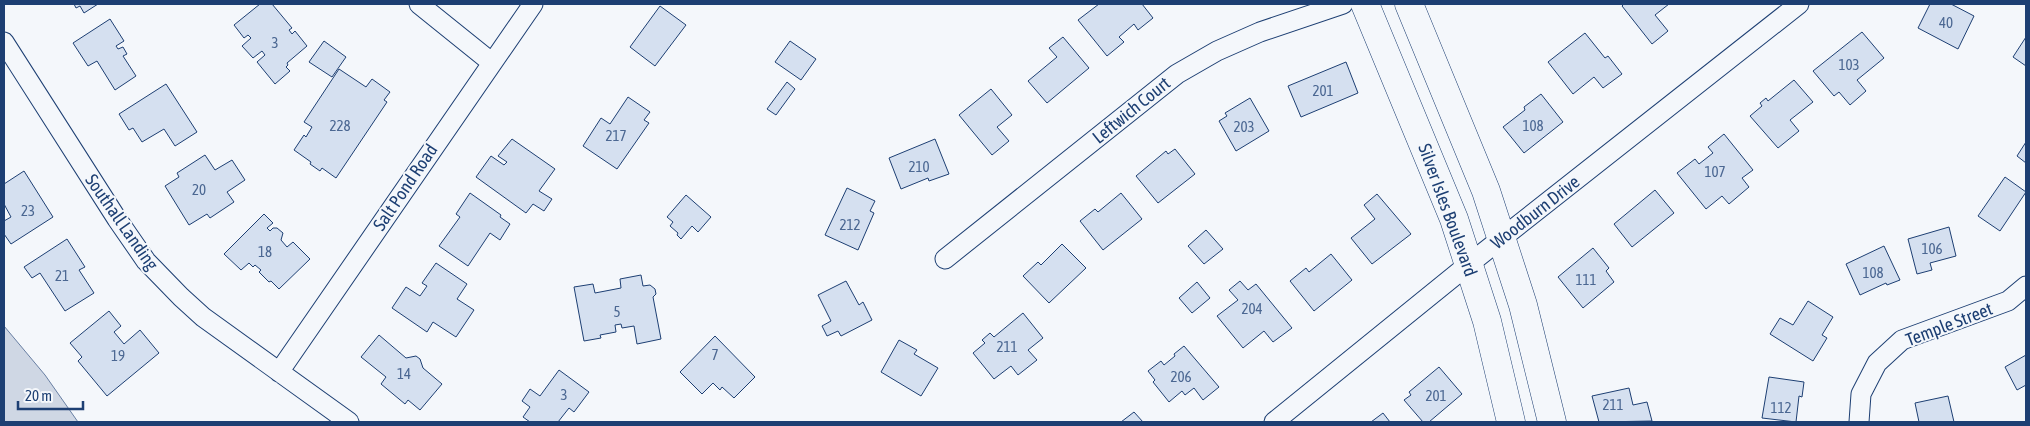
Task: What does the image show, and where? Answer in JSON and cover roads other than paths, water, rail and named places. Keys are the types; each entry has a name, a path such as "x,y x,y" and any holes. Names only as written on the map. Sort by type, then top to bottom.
{"street":[{"path":"419,4 491,62"},
{"name":"Salt Pond Road","path":"279,372 491,62 533,4"},
{"name":"Leftwich Court","path":"944,259 1177,74 1217,51 1260,32 1343,4"},
{"name":"Silver Isles Boulevard","path":"1365,4 1454,219 1487,321 1511,422"},
{"path":"1409,4 1486,191 1523,305 1552,422"},
{"name":"Woodburn Drive","path":"1274,422 1469,264 1798,4"},
{"name":"Southall Landing","path":"4,42 146,261 203,317 349,422"},
{"name":"Temple Street","path":"1859,422 1861,394 1877,363 1902,340 2008,301 2026,286"}]}
